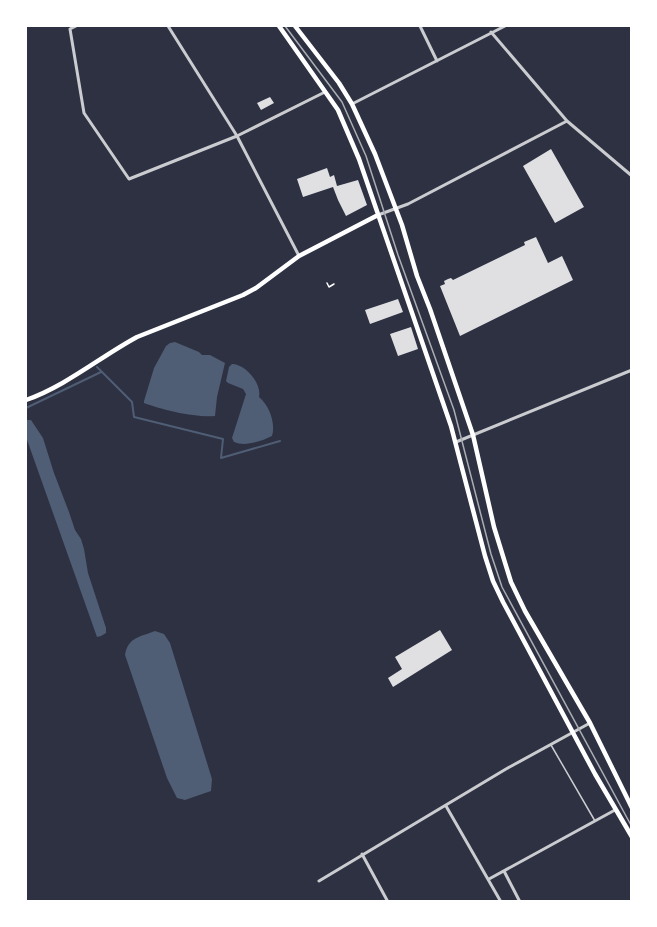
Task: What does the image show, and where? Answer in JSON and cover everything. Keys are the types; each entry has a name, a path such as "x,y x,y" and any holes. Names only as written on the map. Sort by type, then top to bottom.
{"main road":[{"path":"279,26 338,110 359,159 456,442 493,581 572,732 632,837"},
{"path":"295,26 339,83 352,104 375,154 473,435 494,527 511,582 525,611 590,723 632,808"},
{"path":"26,400 57,385 137,337 256,288 299,256 362,222 378,216"}],"street":[{"path":"75,26 70,29 84,113 129,179 237,136 326,92"},
{"path":"168,26 237,136 299,256"},
{"path":"420,26 437,61"},
{"path":"352,104 505,26"},
{"path":"491,32 567,121 632,176"},
{"path":"378,216 408,204 567,121"},
{"path":"456,442 632,370"},
{"path":"319,880 590,723"},
{"path":"446,806 501,902"},
{"path":"489,879 615,810"},
{"path":"362,854 388,902"},
{"path":"504,871 519,902"}],"lane":[{"path":"551,744 595,822"}],"path":[{"path":"327,283 329,287 334,284"}],"water":[{"path":"175,342 225,363 215,416 180,413 144,403 154,368 166,346"},
{"path":"232,364 242,367 255,380 259,397 271,415 272,436 248,444 234,442 232,438 246,394 243,389 226,381 229,367"},
{"path":"26,420 31,420 43,438 75,530 81,539 88,573 106,628 106,633 101,636 97,637 26,437"},
{"path":"155,631 164,634 170,643 212,779 211,791 185,800 177,798 167,778 125,655 132,641"}],"building":[{"path":"270,97 274,103 261,110 257,103"},
{"path":"551,149 584,207 555,223 523,166"},
{"path":"327,168 330,177 334,175 337,186 358,180 367,205 346,216 333,187 303,197 297,179"},
{"path":"536,237 548,263 562,256 573,280 460,336 440,286 445,284 444,281 451,278 453,280 525,245 524,242"},
{"path":"398,299 403,312 370,324 365,310"},
{"path":"411,327 418,349 398,356 390,334"},
{"path":"440,630 452,650 393,687 388,678 402,669 395,657"}],"waterway":[{"path":"97,367 132,402 134,417 223,439 221,458 280,441"},
{"path":"26,408 101,372"}],"tram line":[{"path":"285,26 342,102 366,156 398,255 454,410 491,554 502,587 632,827"}]}
